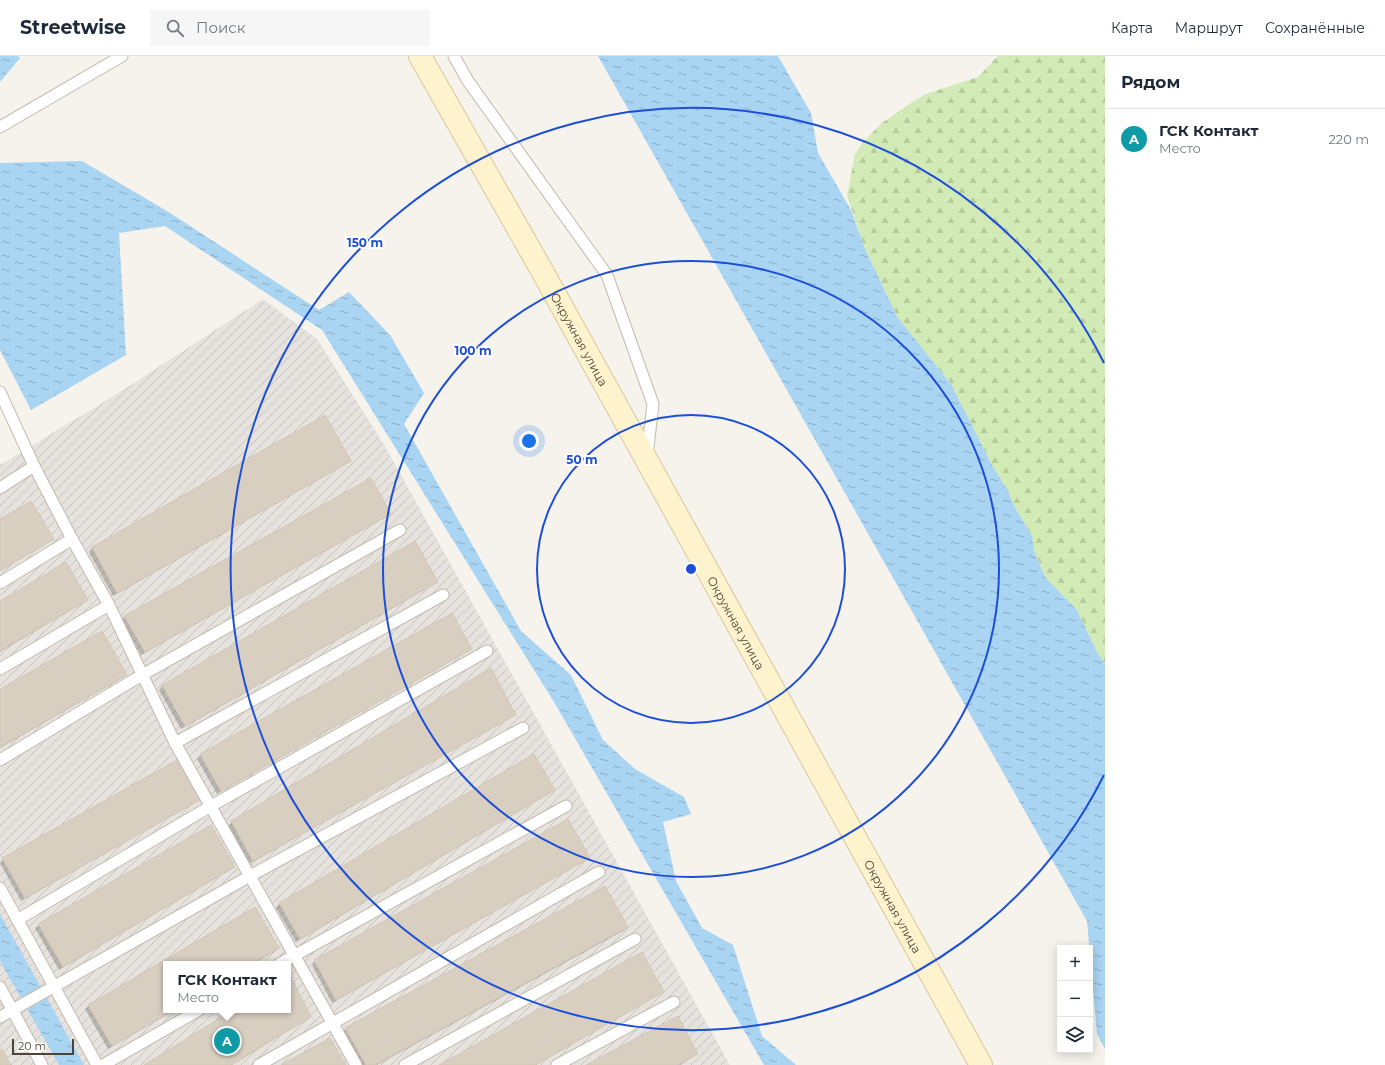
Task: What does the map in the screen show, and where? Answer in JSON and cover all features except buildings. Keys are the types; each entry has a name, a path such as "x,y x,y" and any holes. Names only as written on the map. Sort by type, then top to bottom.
{"main road":[{"name":"Окружная улица","path":"420,56 541,269 981,1065"}],"lane":[{"path":"0,127 122,56"},
{"path":"454,56 468,81 607,275 653,404 646,460"},
{"path":"0,392 34,466 72,539 109,605 175,743 356,1065"},
{"path":"0,488 34,466"},
{"path":"0,760 142,675 400,530"},
{"path":"0,583 72,539"},
{"path":"175,743 443,595"},
{"path":"0,668 109,605"},
{"path":"17,920 211,806 487,651"},
{"path":"0,1017 250,876 523,728"},
{"path":"285,961 566,806"},
{"path":"259,1065 332,1022 599,872"},
{"path":"0,888 98,1065"},
{"path":"405,1065 635,939"},
{"path":"0,987 42,1065"},
{"path":"557,1065 674,1002"},
{"path":"103,1065 194,1013"}],"shaded area":[{"path":"263,299 317,339 383,443 730,1065 0,1065 0,465 120,392"}],"green space":[{"path":"998,56 1105,56 1105,664 1097,652 1077,610 1045,577 1034,551 1032,536 992,465 951,384 898,318 866,251 847,196 855,154 863,142 882,123 926,94 978,77"}],"water":[{"path":"0,56 18,56 20,58 0,82"},
{"path":"598,56 778,56 811,113 818,153 851,210 866,251 898,318 951,384 992,465 1032,536 1034,551 1045,577 1077,610 1097,652 1105,664 1105,1049 1097,1034 1093,989 1093,945 1089,945 1087,921"},
{"path":"82,161 167,211 319,310 349,292 390,335 424,393 404,424 521,631 571,675 603,740 635,769 684,797 691,814 663,822 676,881 702,928 733,945 762,1036 796,1065 764,1065 554,702 322,330 165,226 119,233 126,355 31,410 0,350 0,163"},
{"path":"0,914 84,1065 59,1065 0,961"}],"place":[{"name":"ГСК Контакт","path":"227,1041"}]}
